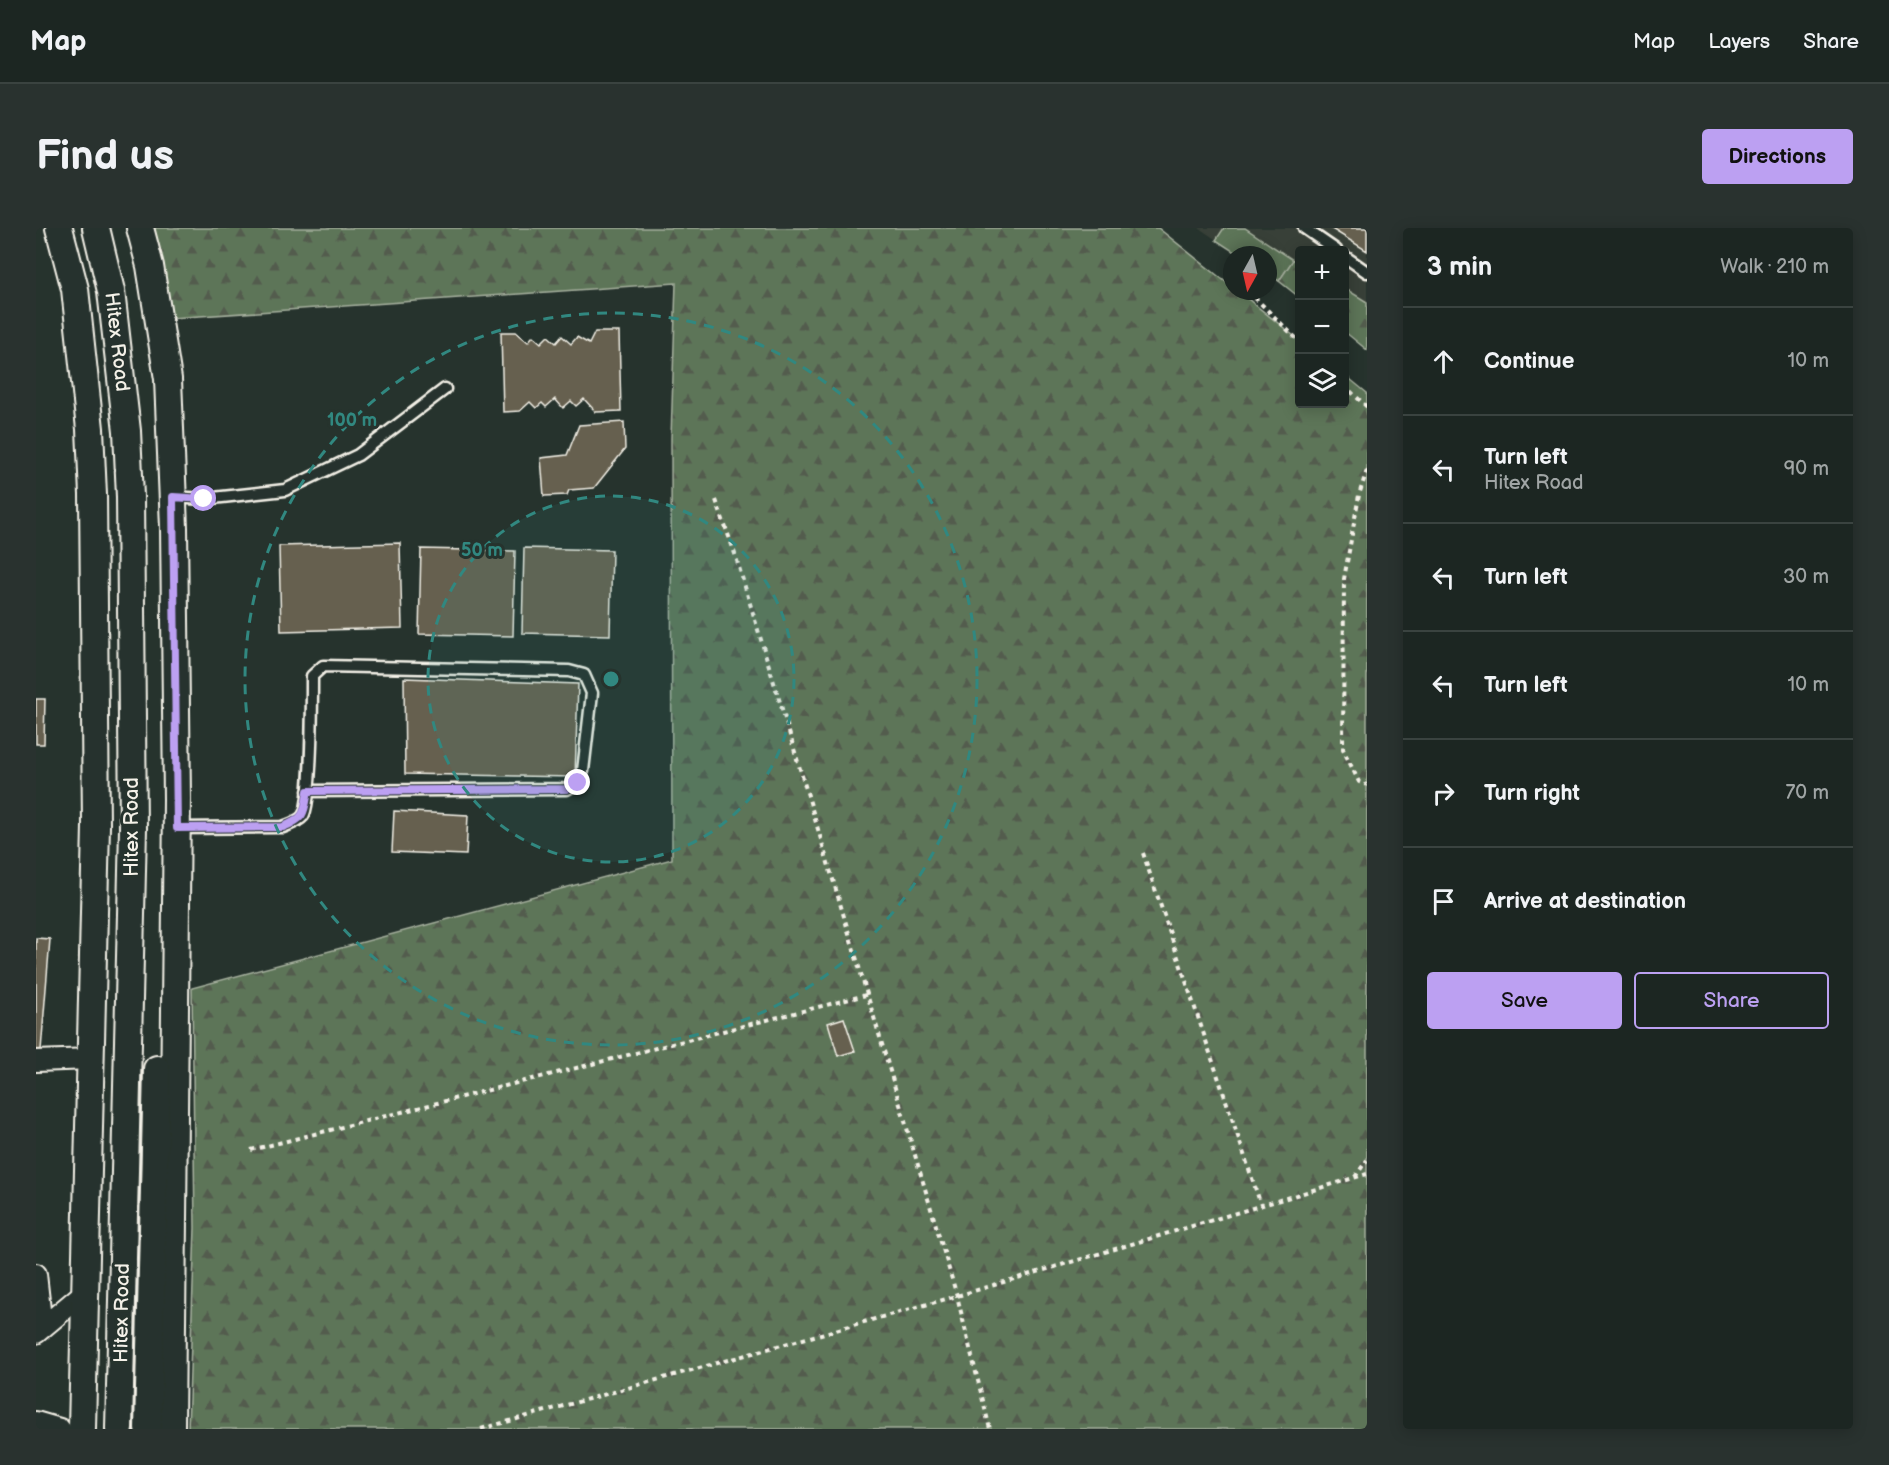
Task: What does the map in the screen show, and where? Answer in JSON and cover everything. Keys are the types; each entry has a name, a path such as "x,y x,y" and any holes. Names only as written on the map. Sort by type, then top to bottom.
{"street":[{"name":"Hitex Road","path":"59,228 75,289 90,429 93,495 96,826 82,1429"},
{"name":"Hitex Road","path":"96,228 111,291 127,431 130,496 134,828 119,1429"},
{"name":"Hitex Road","path":"128,228 141,281 156,421 160,498 163,818 148,1429"},
{"path":"140,228 150,266 168,379 173,497 177,828 171,1429"},
{"path":"36,1060 91,1059"},
{"path":"36,1274 39,1330"},
{"path":"39,1330 85,1292"},
{"path":"36,1422 60,1429"}],"lane":[{"path":"1304,228 1330,246"},
{"path":"1349,259 1367,272"},
{"path":"173,497 204,499 285,490 358,455 445,389"},
{"path":"177,828 283,827 296,822 304,814 308,791 312,676 323,666 569,672 584,675 592,693 583,771 578,783 567,789 308,791"}],"path":[{"path":"1257,300 1295,338"},
{"path":"1349,391 1367,407"},
{"path":"1367,470 1359,495 1344,579 1344,749 1359,782 1367,785"},
{"path":"716,500 762,643 957,1296 990,1429"},
{"path":"1143,853 1261,1206"},
{"path":"251,1150 866,995"},
{"path":"1355,1177 1367,1160"},
{"path":"482,1429 957,1296 1367,1174"}],"shaded area":[{"path":"1199,228 1367,228 1367,350 1349,335 1349,246 1295,246 1295,294 1277,281 1277,246 1226,246"}],"green space":[{"path":"150,228 1158,228 1223,280 1223,300 1249,300 1295,337 1295,408 1349,408 1349,378 1367,393 1367,1429 188,1429 195,1228 192,988 672,859 671,438 676,283 171,318"},
{"path":"1224,228 1245,228 1272,246 1225,246 1216,240"},
{"path":"1277,249 1293,260 1279,281 1277,280"},
{"path":"1293,260 1295,260 1295,294 1279,281"},
{"path":"1349,291 1367,302 1367,350 1349,335"}],"building":[{"path":"1330,228 1367,228 1367,251"},
{"path":"501,332 516,332 528,342 533,336 541,343 548,336 556,343 562,336 571,344 577,337 589,344 595,332 619,332 621,411 596,412 584,399 576,406 571,401 563,408 555,399 546,407 542,403 536,408 530,402 520,411 503,412"},
{"path":"624,422 625,449 594,488 569,490 567,495 544,496 541,458 567,455 579,425"},
{"path":"400,543 402,628 281,631 279,546"},
{"path":"524,548 612,550 610,635 522,633"},
{"path":"421,549 515,551 513,636 419,634"},
{"path":"404,678 578,684 575,777 405,774"},
{"path":"36,699 45,699 44,744 36,744"},
{"path":"394,811 468,815 466,855 392,852"},
{"path":"36,938 50,939 41,1050 36,1050"},
{"path":"844,1018 855,1051 838,1056 828,1023"}],"route":[{"path":"204,499 173,497 177,828 283,827 296,822 304,814 308,791 567,789 578,783"}]}
